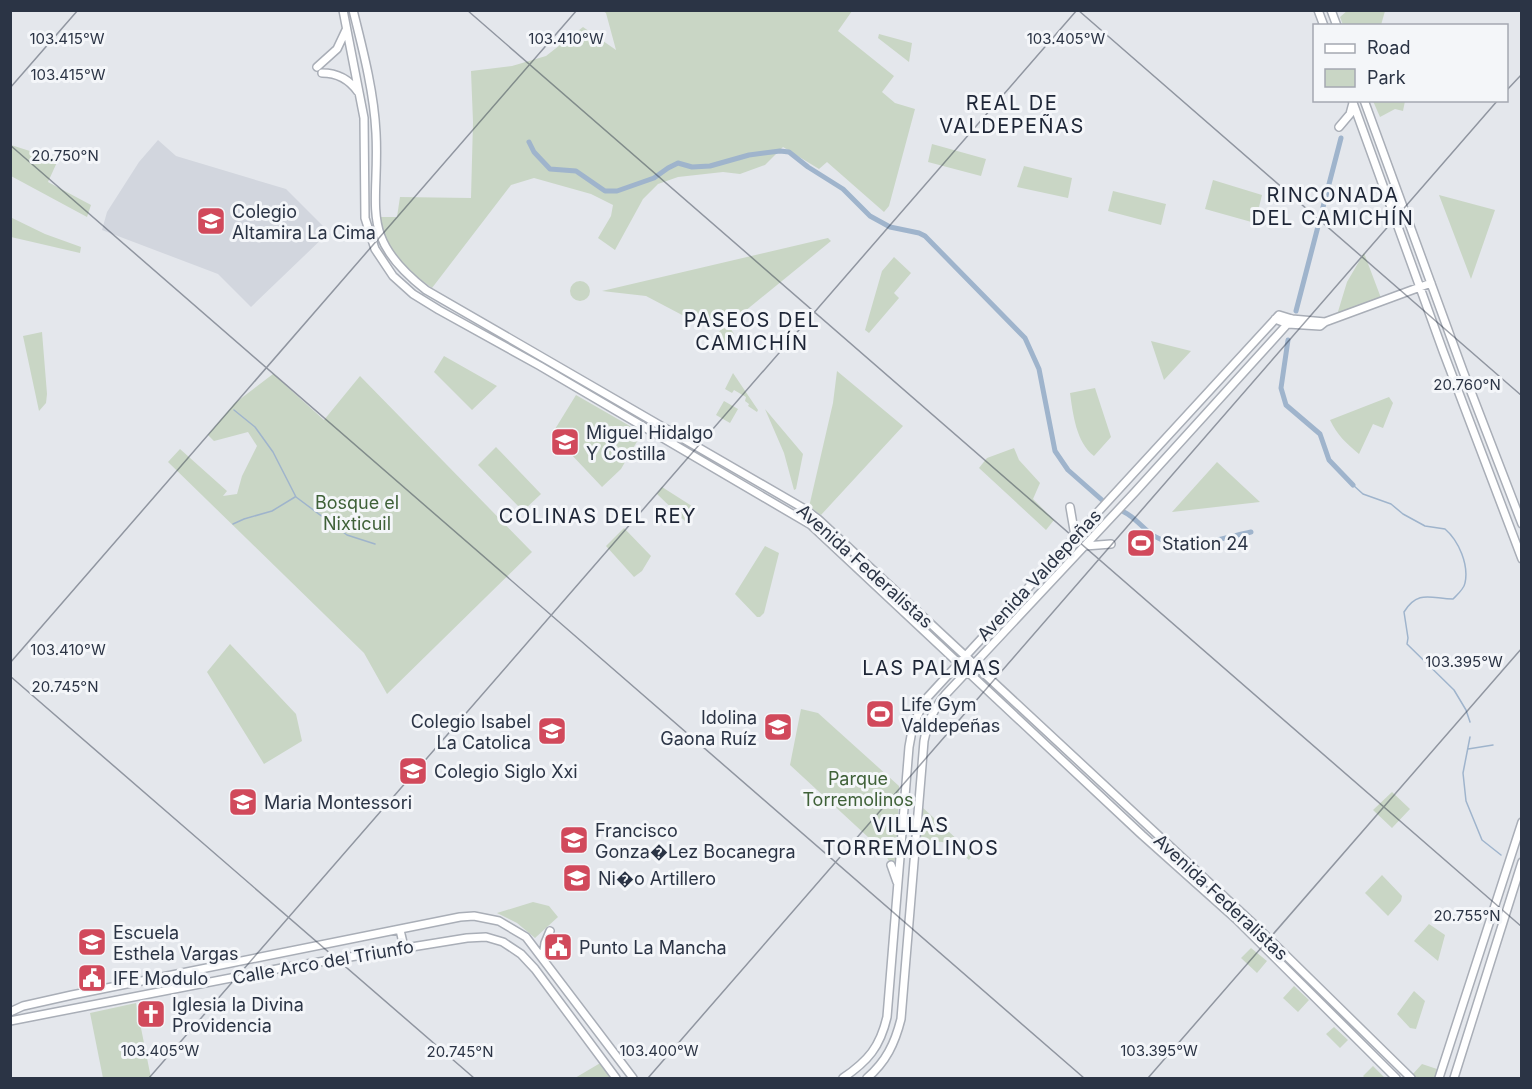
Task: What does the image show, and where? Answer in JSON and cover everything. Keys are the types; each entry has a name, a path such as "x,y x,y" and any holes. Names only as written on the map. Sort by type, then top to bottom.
{"street":[{"name":"Avenida Federalistas","path":"343,10 361,96 364,129 365,218 375,249 393,276 413,294 439,310 802,518 819,531 1142,835 1236,919 1396,1078"},
{"name":"Avenida Federalistas","path":"354,10 375,123 376,220 383,244 399,267 426,290 803,508 818,519 1258,928 1411,1078"},
{"path":"347,27 337,49 320,70 344,78 361,96"},
{"path":"1339,127 1348,118 1353,102"},
{"path":"1353,102 1453,380 1521,559"},
{"path":"1365,102 1464,376 1521,524"},
{"path":"1290,321 1325,322 1431,283"},
{"name":"Avenida Valdepeñas","path":"843,1078 862,1065 873,1052 884,1030 888,1009 909,747 913,726 925,700 957,662 1277,317 1290,321 1135,492 974,664 941,701 930,719 926,730 902,1011 898,1034 889,1053 867,1078"},
{"path":"1225,372 1236,381"},
{"path":"1453,380 1464,376"},
{"path":"1176,425 1187,434"},
{"path":"1124,483 1135,492"},
{"path":"1070,507 1075,536"},
{"path":"1085,546 1111,544"},
{"path":"913,726 926,730"},
{"path":"1439,1078 1521,822"},
{"path":"1142,835 1149,828"},
{"path":"1454,1078 1521,862"},
{"path":"891,865 898,886"},
{"name":"Calle Arco del Triunfo","path":"10,1012 22,1006 72,995 460,917 474,916 499,921 517,930 534,944 543,957"},
{"path":"400,930 404,948"},
{"path":"550,931 544,943 543,957 633,1078"},
{"name":"Calle Arco del Triunfo","path":"10,1021 272,970 467,938 495,939 512,947 534,969 616,1078"},
{"path":"888,1009 902,1011"},
{"path":"1457,1024 1469,1028"}],"shaded area":[{"name":"Colegio Altamira La Cima","path":"158,140 176,156 286,189 329,232 251,307 218,274 102,230 107,212 139,162"}],"green space":[{"path":"1348,10 1385,10 1381,24 1343,24 1340,17"},
{"path":"603,11 852,11 838,31 894,76 882,92 895,103 915,109 889,206 884,212 827,162 819,169 783,147 765,165 740,174 723,172 678,177 658,184 643,199 615,250 598,238 611,216 613,205 591,194 534,178 511,185 432,288 404,265 392,250 379,217 397,217 400,197 471,198 473,122 471,71 512,66 546,56 583,27 616,50 606,13"},
{"path":"879,34 912,43 909,62 878,38"},
{"path":"1373,102 1405,102 1403,111 1395,109 1380,117"},
{"path":"932,144 986,159 981,176 928,162"},
{"path":"11,145 58,160 48,182 91,205 87,217 11,176"},
{"path":"1024,166 1072,178 1068,198 1017,187"},
{"path":"1213,180 1262,195 1255,223 1205,209"},
{"path":"1113,191 1166,204 1161,225 1108,211"},
{"path":"1439,195 1495,210 1471,279"},
{"path":"10,217 45,234 81,247 80,253 11,237"},
{"path":"828,238 831,241 739,316 703,326 646,296 602,291"},
{"path":"1364,253 1381,298 1337,315 1347,282"},
{"path":"894,257 911,273 894,293 899,298 869,333 865,330 882,271"},
{"path":"580,281 587,284 590,291 587,298 580,301 573,298 570,291 573,284"},
{"path":"726,328 734,336 726,344 718,336"},
{"path":"42,332 47,394 46,403 39,411 23,336"},
{"path":"1151,341 1191,351 1164,380"},
{"path":"444,356 497,386 472,410 434,372"},
{"path":"837,371 903,426 821,515 809,507 833,403"},
{"path":"733,373 758,410 757,412 748,406 749,404 745,401 746,397 734,390 732,393 725,389"},
{"name":"Bosque el Nixticuil","path":"273,374 324,420 360,376 532,552 387,694 364,653 168,462 180,449 227,491 223,496 237,494 242,476 257,446 248,432 214,441 208,435 235,403"},
{"path":"1095,388 1111,437 1094,456 1079,435 1070,393"},
{"path":"576,395 642,433 621,469 602,487 552,434"},
{"path":"1389,397 1393,403 1383,428 1373,424 1359,454 1343,439 1330,420"},
{"path":"724,401 738,409 730,423 716,415"},
{"path":"765,409 803,454 794,490 784,453"},
{"path":"496,447 541,494 523,511 478,465"},
{"path":"1014,448 1019,460 1040,483 1033,499 1054,520 1046,530 979,468 987,458"},
{"path":"1217,462 1260,502 1172,512"},
{"path":"662,487 695,508 686,522 657,494"},
{"path":"624,528 651,556 642,571 634,577 606,546"},
{"path":"765,546 779,553 764,613 757,617 735,594"},
{"path":"230,644 296,714 302,741 264,764 207,672"},
{"name":"Parque Torremolinos","path":"801,709 818,713 899,786 897,847 894,864 891,864 884,853 868,837 790,765"},
{"path":"1392,792 1410,809 1392,828 1373,810"},
{"path":"922,807 973,854 969,860 949,843 920,839"},
{"path":"1382,875 1402,896 1401,901 1388,916 1365,893"},
{"path":"533,902 549,906 558,917 535,938 517,923 497,913"},
{"path":"1429,924 1445,935 1438,961 1414,941"},
{"path":"1251,948 1267,961 1257,973 1241,958"},
{"path":"1294,986 1309,1000 1298,1012 1283,998"},
{"path":"1414,991 1425,1001 1416,1029 1410,1028 1397,1014"},
{"path":"136,1003 151,1078 103,1078 90,1013"},
{"path":"1334,1027 1348,1040 1340,1048 1326,1034"},
{"path":"602,1062 614,1078 575,1078"},
{"path":"1422,1064 1437,1069 1435,1078 1416,1078 1412,1075"},
{"path":"1373,1066 1385,1078 1365,1078 1363,1076"}],"waterway":[{"path":"1296,311 1341,138"},
{"path":"529,142 534,152 550,169 576,171 605,191 617,191 654,178 678,163 692,167 710,166 749,155 789,152 843,189 870,216 890,227 925,236 1025,338 1039,369 1055,451 1068,470 1102,500"},
{"path":"1288,340 1281,388 1286,405 1320,434 1329,460 1353,485"},
{"path":"234,410 255,427 273,452 296,497 347,535 375,544"},
{"path":"1353,485 1363,494 1391,504 1403,514 1425,526 1445,529 1459,547 1466,569 1464,585 1460,591 1453,599 1420,598 1409,605 1404,612 1407,644 1454,690 1470,722"},
{"path":"233,524 272,511 295,497"},
{"path":"1124,512 1154,536 1177,543 1202,543 1251,532"},
{"path":"1470,737 1463,773 1466,801 1482,840 1501,855"},
{"path":"1468,749 1493,745"}],"place":[{"name":"Colegio Altamira La Cima","path":"211,221"},
{"name":"Miguel Hidalgo Y Costilla","path":"565,442"},
{"name":"Station 24","path":"1141,543"},
{"name":"Life Gym Valdepeñas","path":"880,714"},
{"name":"Idolina Gaona Ruíz","path":"778,727"},
{"name":"Colegio Isabel La Catolica","path":"552,731"},
{"name":"Colegio Siglo Xxi","path":"413,771"},
{"name":"Maria Montessori","path":"243,802"},
{"name":"Francisco Gonza�Lez Bocanegra","path":"574,840"},
{"name":"Ni�o Artillero","path":"577,878"},
{"name":"Escuela Esthela Vargas","path":"92,942"},
{"name":"Punto La Mancha","path":"558,947"},
{"name":"IFE Modulo","path":"92,978"},
{"name":"Iglesia la Divina Providencia","path":"151,1014"}],"district":[{"name":"REAL DE VALDEPEÑAS","path":"1012,114"},
{"name":"RINCONADA DEL CAMICHÍN","path":"1333,206"},
{"name":"PASEOS DEL CAMICHÍN","path":"752,332"},
{"name":"COLINAS DEL REY","path":"598,516"},
{"name":"LAS PALMAS","path":"932,668"},
{"name":"VILLAS TORREMOLINOS","path":"911,836"}]}
